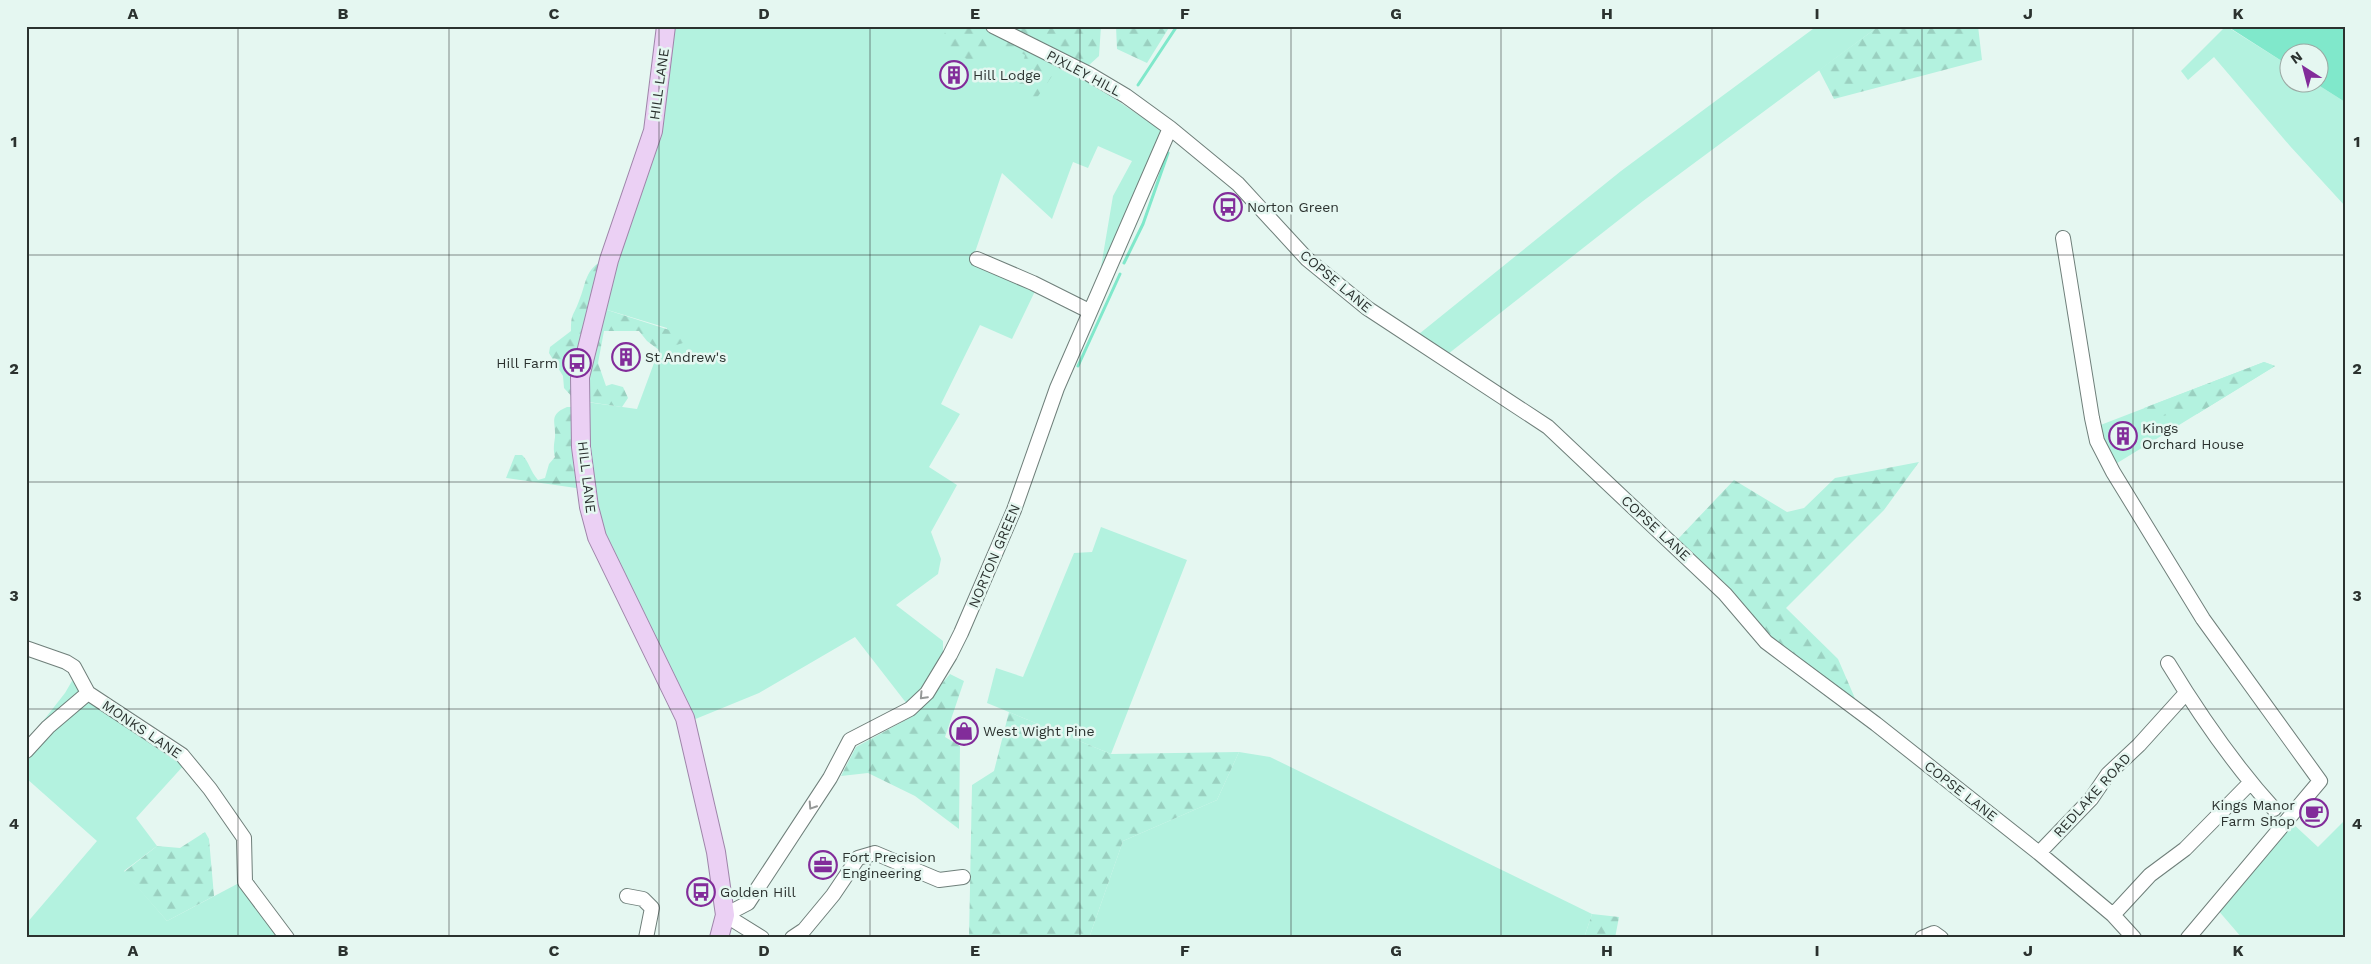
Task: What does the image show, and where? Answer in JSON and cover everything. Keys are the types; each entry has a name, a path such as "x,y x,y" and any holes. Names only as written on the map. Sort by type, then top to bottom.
{"main road":[{"name":"HILL LANE","path":"666,26 653,130 609,260 580,377 582,447 589,507 597,536 685,718 716,852 725,915"},
{"path":"719,938 725,915"}],"street":[{"name":"PIXLEY HILL","path":"993,26 1089,74 1126,96 1170,128"},
{"name":"NORTON GREEN","path":"725,915 748,903 830,778 850,740 910,709 927,693 950,655 1014,510 1057,388 1089,311 1170,128"},
{"name":"COPSE LANE","path":"1170,128 1238,184 1307,259 1367,308 1548,427 1725,594 1766,642 1876,724 2039,852 2113,915 2134,938"},
{"path":"2064,238 2092,424 2097,441 2128,497 2203,619 2320,781 2188,938"},
{"path":"977,259 1033,283 1089,311"},
{"name":"MONKS LANE","path":"26,648 66,662 74,667 88,693 182,755 210,788 244,838 245,882 287,938"},
{"path":"2168,663 2186,693 2250,782 2274,809"},
{"path":"26,751 48,727 88,693"},
{"name":"REDLAKE ROAD","path":"2039,852 2092,799 2108,774 2139,745 2186,693"},
{"path":"2113,915 2150,875 2185,849 2250,782"},
{"path":"792,938 804,930 833,895 858,858 875,853 939,880 963,877"},
{"path":"627,896 642,899 652,908 646,938"},
{"path":"725,915 762,938"},
{"path":"1922,938 1934,933 1941,938"}],"green space":[{"path":"671,26 978,26 1085,79 1167,134 1108,270 1101,267 1113,196 1132,161 1098,146 1088,168 1073,162 1052,219 1002,173 972,261 1037,287 1012,339 980,325 941,404 960,414 929,467 957,485 931,532 941,559 938,574 896,605 943,641 943,659 923,689 907,704 855,637 759,693 693,720 605,535 593,485 586,402 637,409 667,328 601,308"},
{"path":"947,26 1101,26 1099,56 1088,66 1066,56 1034,102 1025,99 1017,92 1025,55 1006,47 1000,48 984,61 975,64 960,55 940,48"},
{"path":"1116,26 1170,26 1147,63 1117,49"},
{"path":"1817,26 1879,26 1643,201 1448,354 1419,334 1621,171"},
{"path":"1879,26 1978,26 1982,60 1834,99 1819,70"},
{"path":"2226,26 2278,59 2278,92 2328,91 2345,102 2345,206 2290,146 2214,57 2188,80 2181,71"},
{"path":"605,259 601,308 688,336 683,343 659,350 647,341 639,331 604,331 598,363 606,386 612,384 623,387 628,398 622,407 575,400 564,388 563,376 549,353 550,347 571,331 572,318 587,277 598,263"},
{"path":"2264,362 2275,366 2114,465 2098,426"},
{"path":"2264,362 2275,366 2197,414 2189,410 2150,419 2144,408"},
{"path":"567,407 578,407 583,489 506,478 515,455 522,455 538,480 545,478 549,464 555,457 554,419 557,413"},
{"path":"1919,462 1884,510 1786,608 1838,659 1857,703 1768,634 1731,589 1678,539 1734,480 1787,512 1804,508 1835,478"},
{"path":"1101,527 1187,560 1111,754 987,703 996,668 1023,677 1074,553 1092,552"},
{"path":"950,674 964,681 945,737 960,746 959,829 915,796 868,773 841,776 856,747 915,715"},
{"path":"81,679 88,693 36,730 72,681"},
{"path":"88,698 185,764 136,818 157,846 124,871 167,921 239,883 281,938 26,938 26,924 97,841 26,778 26,756"},
{"path":"1009,712 1111,754 1239,752 1217,800 1123,841 1089,938 969,938 972,785 994,771"},
{"path":"1239,752 1270,757 1592,914 1584,938 1089,938 1123,841 1217,800"},
{"path":"2345,820 2345,938 2242,938 2217,909 2291,822 2318,847"},
{"path":"205,832 209,839 214,896 167,921 124,872 157,846 180,848"},
{"path":"1592,914 1619,917 1615,938 1584,938"}],"shaded area":[{"path":"2227,26 2345,26 2345,102 2328,91 2328,42 2278,42 2278,59"}],"waterway":[{"path":"1138,85 1177,26"},
{"path":"1124,263 1143,224 1168,153"},
{"path":"1078,366 1120,274"}],"place":[{"name":"Hill Lodge","path":"954,75"},
{"name":"Norton Green","path":"1228,207"},
{"name":"St Andrew's","path":"626,357"},
{"name":"Hill Farm","path":"577,363"},
{"name":"Kings Orchard House","path":"2123,436"},
{"name":"West Wight Pine","path":"964,731"},
{"name":"Kings Manor Farm Shop","path":"2314,813"},
{"name":"Fort Precision Engineering","path":"823,865"},
{"name":"Golden Hill","path":"701,892"}]}
